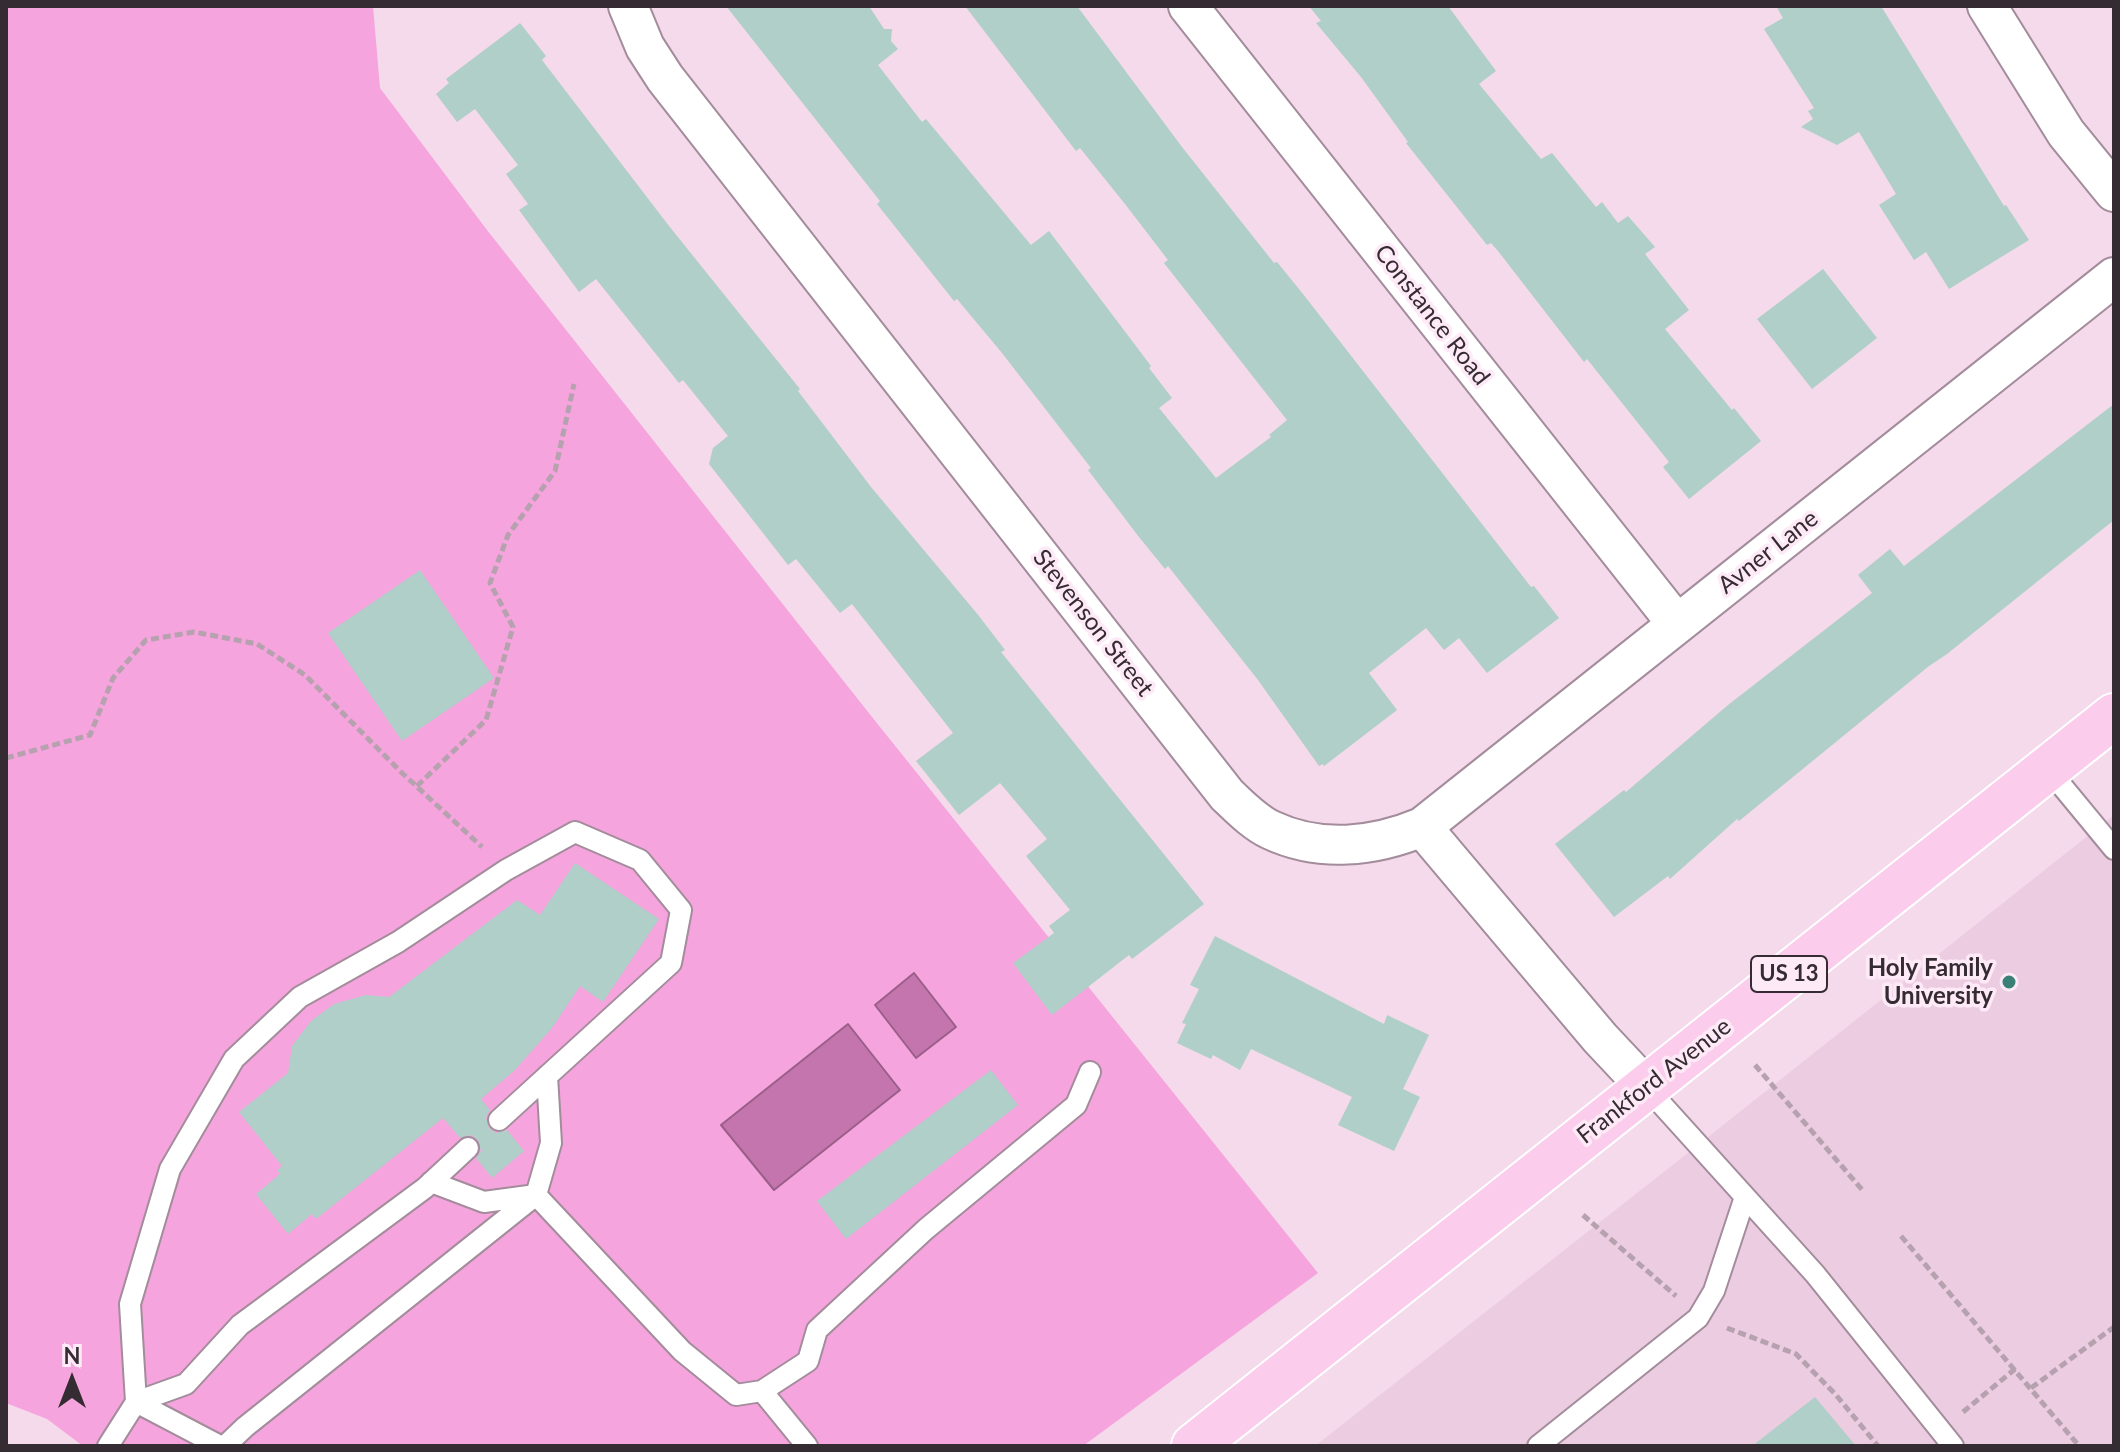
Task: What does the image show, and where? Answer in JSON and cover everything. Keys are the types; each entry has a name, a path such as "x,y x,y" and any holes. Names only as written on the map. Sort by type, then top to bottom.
{"main road":[{"name":"Frankford Avenue","path":"1194,1446 2114,716"}],"street":[{"name":"Stevenson Street","path":"628,6 645,47 665,78 1227,795 1269,829 1325,844 1379,842 1422,827"},
{"name":"Constance Road","path":"1188,6 1677,624"},
{"path":"1987,6 2066,133 2114,192"},
{"name":"Avner Lane","path":"1422,827 2114,277"},
{"path":"1422,827 1600,1038 1646,1087"}],"lane":[{"path":"2048,769 2114,849"},
{"path":"108,1446 136,1402 130,1304 170,1169 234,1059 300,997 398,942 506,870 575,832 640,860 681,910 671,963 499,1120"},
{"path":"536,1195 682,1351 736,1395 762,1391 808,1361 817,1330 926,1229 1076,1105 1090,1072"},
{"path":"136,1402 223,1446 536,1195 551,1143 547,1076"},
{"path":"1646,1087 1815,1274 1953,1446"},
{"path":"136,1402 186,1384 240,1325 431,1182 468,1148"},
{"path":"431,1182 484,1202 536,1195"},
{"path":"1538,1446 1698,1318 1714,1291 1745,1197"},
{"path":"762,1391 807,1446"}],"path":[{"path":"417,786 486,720 513,627 490,583 508,535 555,471 574,384"},
{"path":"6,758 90,735 113,678 146,640 194,632 257,644 305,675 506,870"},
{"path":"1755,1065 1864,1192"},
{"path":"1583,1215 1686,1304"},
{"path":"1901,1236 2079,1446"},
{"path":"1718,1325 1796,1354 1836,1395 1878,1446"},
{"path":"2030,1388 2114,1327"},
{"path":"1971,1407 2015,1369"}],"shaded area":[{"path":"6,6 373,6 380,88 487,230 872,717 1318,1273 1083,1446 83,1446 47,1419 6,1403"},
{"name":"Holy Family University","path":"2114,815 2114,1446 1315,1446 1693,1149"},
{"path":"914,973 956,1027 916,1058 875,1005"},
{"path":"848,1024 900,1090 774,1190 721,1125"}],"building":[{"path":"726,6 869,6 884,29 892,29 891,41 898,49 878,65 922,122 926,119 1031,245 1049,231 1151,366 1149,368 1172,398 1159,408 1216,478 1271,437 1269,435 1287,420 1164,263 1168,260 1125,204 1080,148 1076,151 965,6 1077,6 1182,147 1274,263 1277,262 1303,294 1531,587 1534,586 1559,618 1487,673 1459,638 1444,650 1426,628 1369,673 1397,710 1324,766 1319,766 1258,680 1168,566 1165,569 1139,537 1088,470 1091,468 1002,353 957,299 954,301 877,204 880,201"},
{"path":"1309,6 1448,6 1496,71 1479,84 1541,159 1552,153 1596,207 1602,202 1618,223 1628,216 1655,247 1645,254 1689,310 1665,329 1761,441 1689,499 1663,467 1669,462 1406,143 1361,77 1316,23 1321,21"},
{"path":"1776,6 1881,6 2004,206 2029,240 1949,289 1926,252 1914,260 1879,205 1896,194 1859,132 1837,145 1801,127 1813,119 1808,111 1814,108 1764,29 1783,18"},
{"path":"520,23 546,56 542,60 669,226 800,389 798,391 871,487 979,616 1005,650 1001,652 1204,904 1132,959 1129,955 1052,1015 1013,963 1054,933 1049,926 1070,910 1026,856 1047,839 1000,783 959,815 916,761 953,733 852,604 840,613 796,559 788,565 709,464 713,448 728,436 683,380 679,383 596,279 579,292 519,210 528,204 506,174 518,165 475,109 457,122 436,94 449,83 446,79"},
{"path":"1823,269 1877,338 1812,389 1757,319"},
{"path":"2114,404 2114,520 1739,821 1737,819 1670,879 1668,876 1614,917 1555,844 1624,790 1626,792 1728,705 1872,593 1858,575 1890,549 1904,566"},
{"path":"420,570 494,678 402,741 328,633"},
{"path":"575,863 659,919 603,1002 580,986 552,1028 515,1070 481,1099 490,1110 486,1117 489,1128 496,1133 507,1130 524,1151 492,1178 476,1158 481,1151 478,1140 471,1135 460,1138 443,1118 316,1219 312,1214 288,1234 256,1194 280,1174 277,1170 282,1166 239,1112 288,1073 292,1046 311,1021 334,1004 366,995 389,997 517,900 540,915"},
{"path":"1215,936 1384,1024 1387,1015 1429,1035 1403,1089 1420,1097 1394,1151 1338,1125 1352,1097 1251,1049 1240,1070 1213,1055 1211,1059 1177,1043 1186,1024 1182,1023 1199,989 1190,985"},
{"path":"991,1070 1018,1105 846,1239 817,1201"},
{"path":"1815,1397 1856,1446 1752,1446"}],"place":[{"name":"Holy Family University","path":"2009,982"}]}
